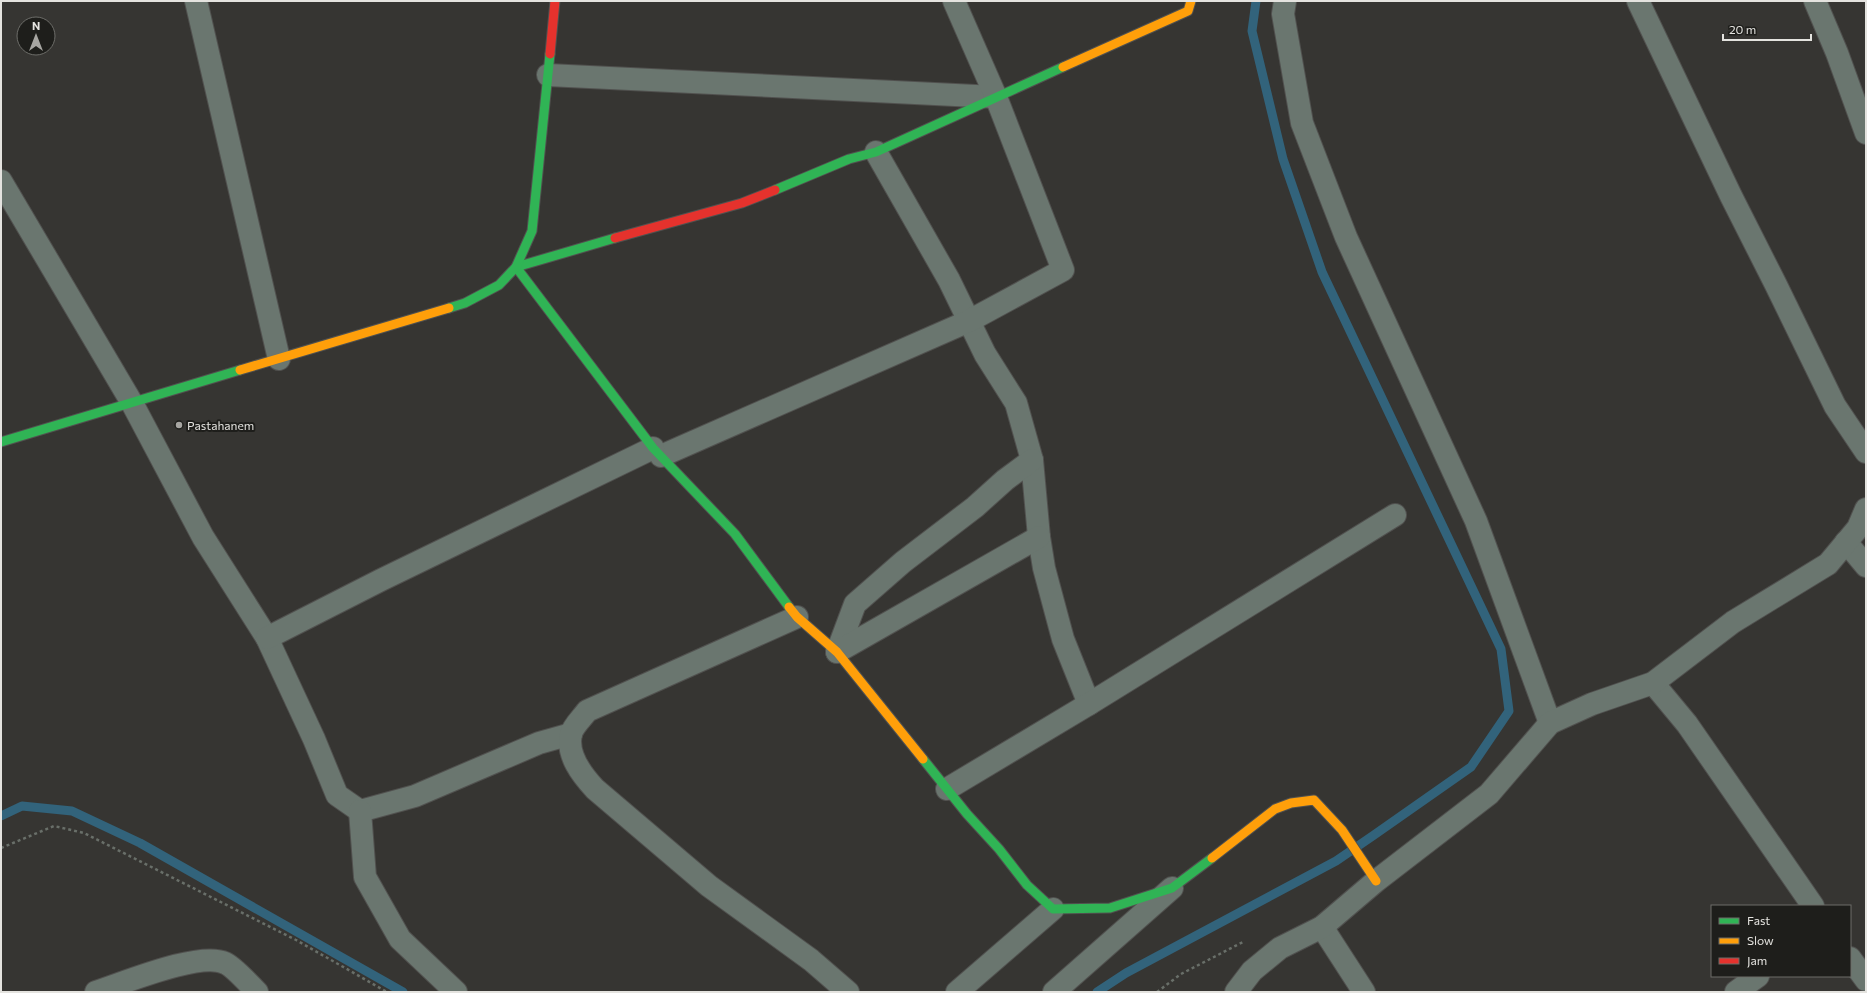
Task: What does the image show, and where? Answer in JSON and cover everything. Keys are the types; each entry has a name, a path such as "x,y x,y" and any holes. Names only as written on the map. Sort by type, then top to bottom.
{"street":[{"path":"196,1 279,359"},
{"path":"1,442 465,303 499,285 516,267 532,230 555,1"},
{"path":"267,638 388,577 657,452 969,321 1063,270 996,97 954,1"},
{"path":"516,267 637,230 742,203 849,159 876,152 1188,11 1191,1"},
{"path":"1285,1 1283,14 1302,123 1346,237 1476,521 1550,723"},
{"path":"1638,1 1727,189 1835,406 1866,452"},
{"path":"1815,1 1837,53 1866,133"},
{"path":"548,75 996,97"},
{"path":"876,152 949,280 985,354 1016,403 1032,460 1039,537 1044,568 1063,639 1089,704"},
{"path":"1,181 132,403 203,537 267,638 314,739 337,795 360,811"},
{"path":"516,267 657,452 736,534 797,617 837,652 947,789 1027,885 1053,909"},
{"path":"837,652 855,604 903,562 975,507 1005,480 1032,460"},
{"path":"1236,992 1252,971 1280,948 1322,926 1371,874 1489,794 1550,723 1592,704 1653,683 1733,622 1828,564 1858,528 1866,509"},
{"path":"947,789 1089,704 1395,515"},
{"path":"837,652 1039,537"},
{"path":"1846,542 1866,566"},
{"path":"797,617 587,711 571,734 571,753 581,774 595,789 708,886 811,960 848,992"},
{"path":"1653,683 1687,724 1812,905"},
{"path":"360,811 415,796 539,743 571,734"},
{"path":"1054,992 1172,888 1275,809 1291,803 1314,800 1342,830 1371,874"},
{"path":"360,811 365,877 400,939 456,992"},
{"path":"957,992 1053,909 1110,908 1172,888"},
{"path":"1322,926 1364,992"},
{"path":"1851,959 1866,980"},
{"path":"96,992 185,963 211,960 226,963 257,992"},
{"path":"1736,992 1757,977"}],"path":[{"path":"1,848 54,826 84,833 296,940 387,992"},
{"path":"1157,992 1181,974 1244,942 1280,948"}],"waterway":[{"path":"1097,992 1126,973 1336,861 1471,767 1509,711 1501,649 1322,272 1283,159 1252,31 1256,1"},
{"path":"1,816 22,806 72,811 140,843 403,992"}],"traffic: fast":[{"path":"449,308 465,303 499,285 516,267 532,231 550,54"},
{"path":"775,190 849,159 876,152 1063,67"},
{"path":"615,238 516,267 653,448 735,534 789,607"},
{"path":"1,442 240,370"},
{"path":"923,759 967,814 999,849 1027,885 1053,909 1110,908 1172,888 1212,858"}],"traffic: slow":[{"path":"1063,67 1188,11 1191,1"},
{"path":"240,370 449,308"},
{"path":"789,607 797,617 837,652 923,759"},
{"path":"1212,858 1275,809 1291,803 1314,800 1342,830 1376,881"}],"traffic: jam":[{"path":"550,54 555,1"},
{"path":"615,238 742,203 775,190"}],"place":[{"name":"Pastahanem","path":"179,425"}]}
